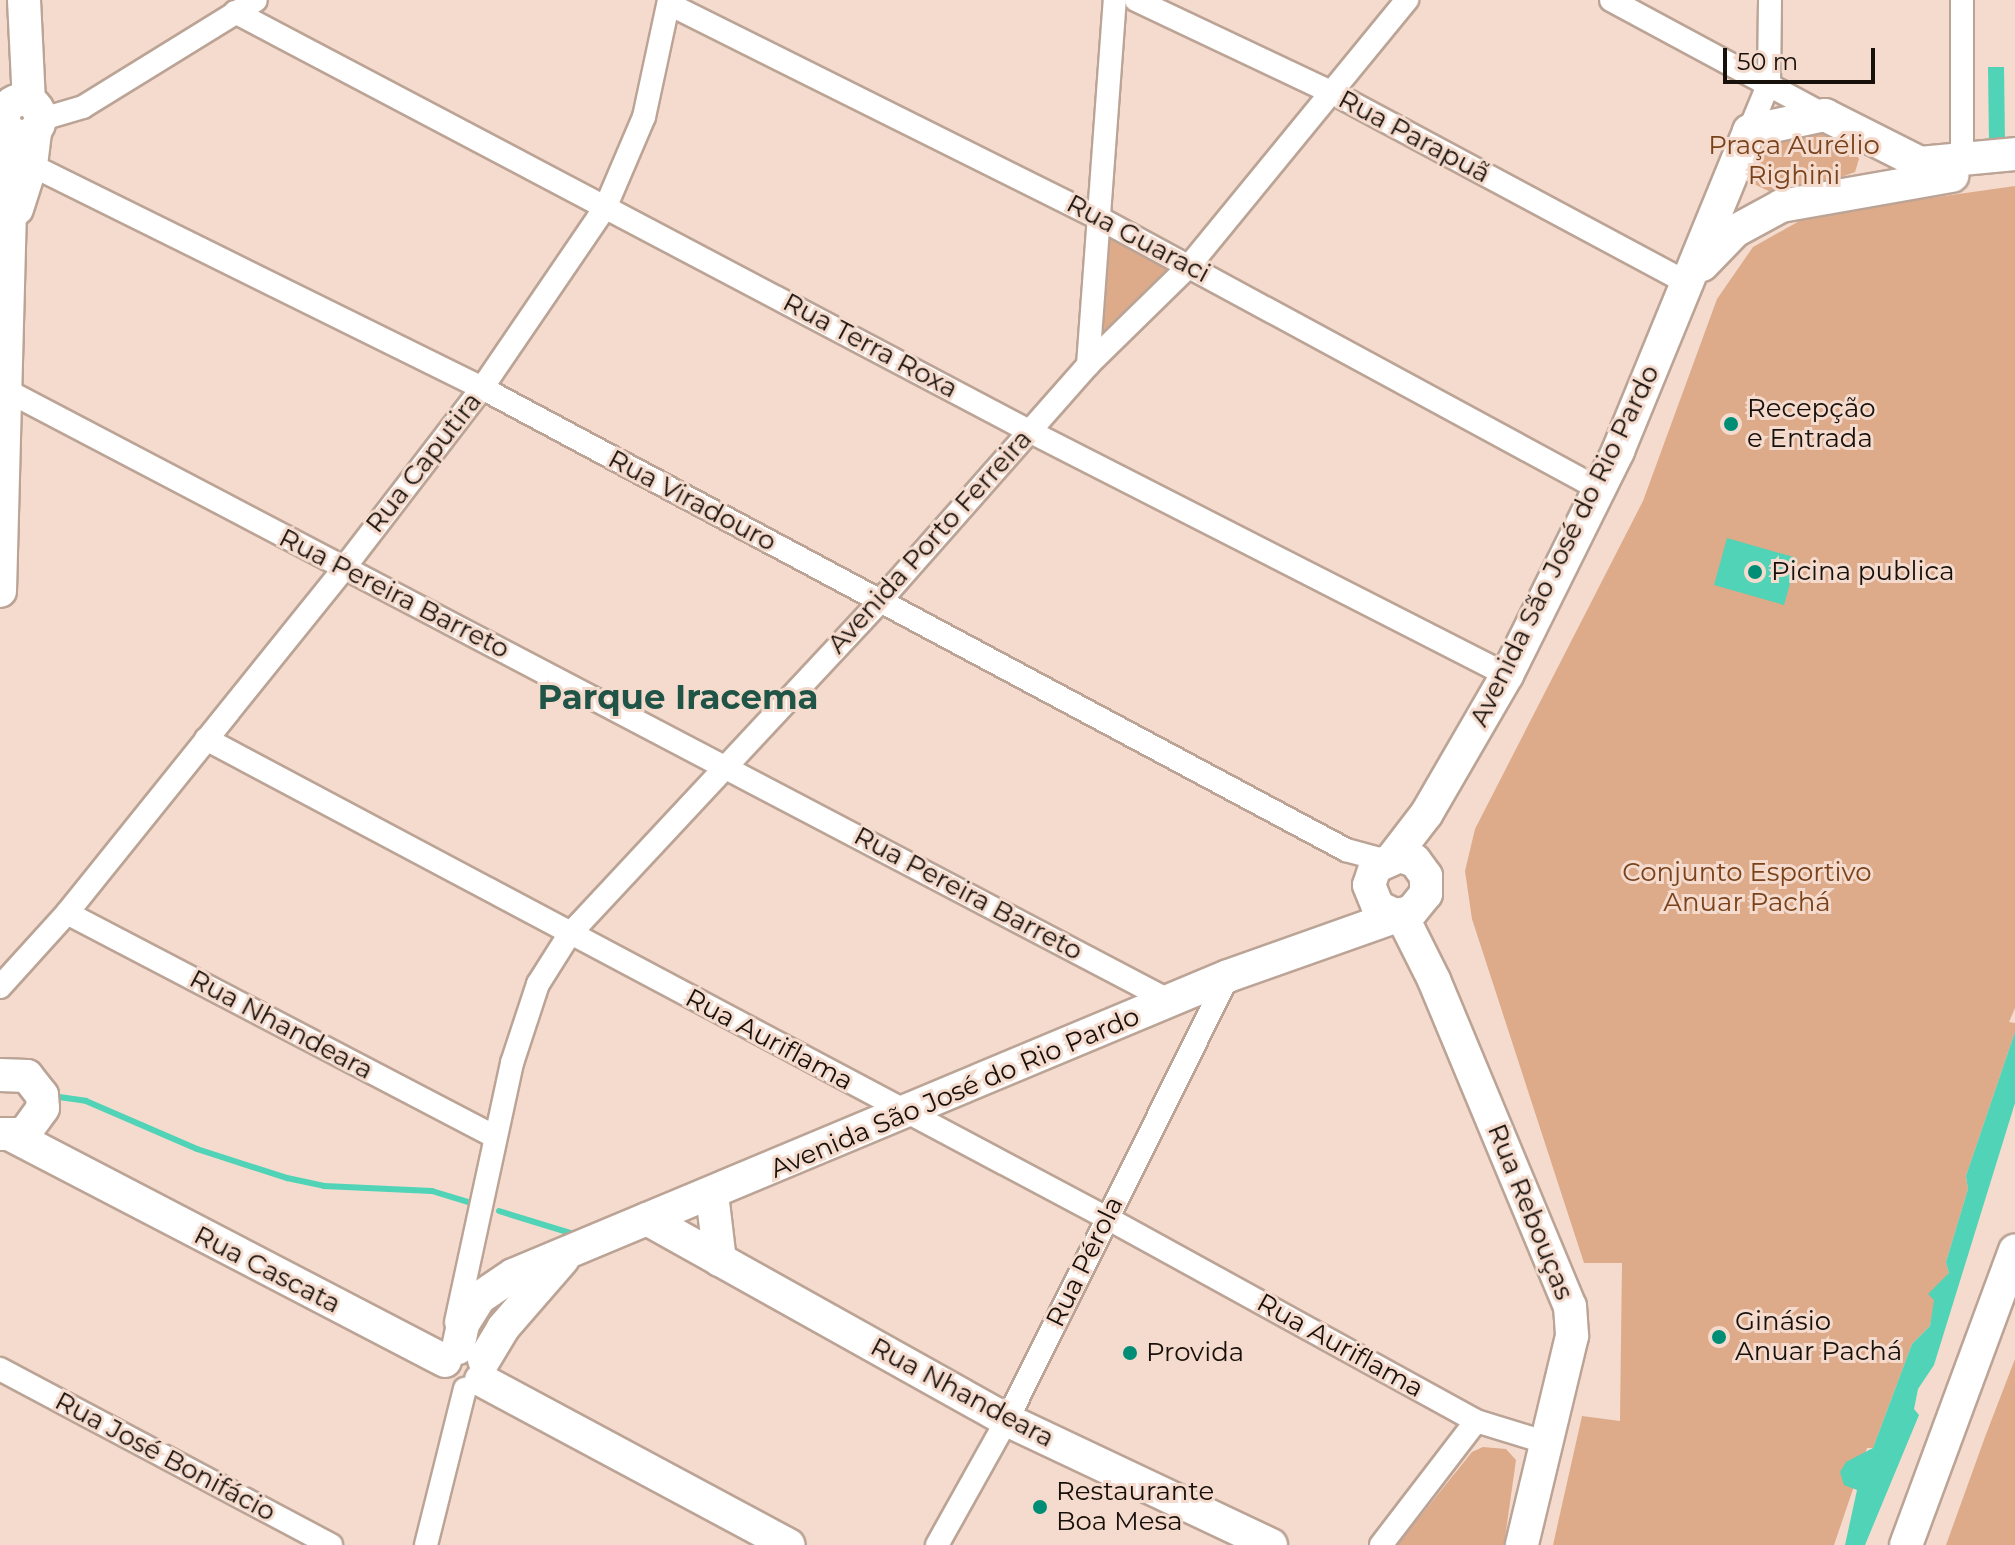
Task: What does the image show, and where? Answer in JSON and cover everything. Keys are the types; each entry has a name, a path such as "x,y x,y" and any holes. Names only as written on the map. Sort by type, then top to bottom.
{"street":[{"path":"19,124 83,107 256,0"},
{"path":"1088,365 1115,0"},
{"name":"Rua Parapuã","path":"1136,0 1335,94 1688,283"},
{"name":"Avenida Porto Ferreira","path":"426,1545 464,1366 473,1251 495,1137 538,984 569,935 880,601 1088,365 1190,265 1335,94 1407,0"},
{"path":"1611,0 1769,83 1867,139 1920,163 2015,154"},
{"name":"Avenida São José do Rio Pardo","path":"464,1366 463,1324 479,1298 513,1275 908,1114 1228,976 1343,934 1394,886 1427,813 1507,675 1599,489 1688,283 1769,83 1770,0"},
{"path":"1962,0 1962,161"},
{"name":"Rua Guaraci","path":"669,2 1190,265 1599,489"},
{"name":"Rua Caputira","path":"0,987 67,913 344,568 482,388 606,206 644,117 669,2"},
{"path":"0,591 9,239 19,124 24,6"},
{"name":"Rua Terra Roxa","path":"235,12 1029,431 1507,675"},
{"path":"1781,206 1755,194 1745,143 1825,115"},
{"name":"Rua Viradouro","path":"19,124 482,388 1346,850 1394,886"},
{"path":"1848,191 1866,167 1867,139"},
{"path":"1688,283 1735,231 1781,206 1848,191 2015,166"},
{"name":"Rua Pereira Barreto","path":"4,390 1172,1002"},
{"name":"Rua Auriflama","path":"206,739 569,935 1107,1218 1476,1421 1548,1443"},
{"name":"Rua Rebouças","path":"1394,886 1570,1306 1572,1336 1522,1545"},
{"name":"Rua Nhandeara","path":"67,913 495,1137"},
{"name":"Rua Pérola","path":"937,1545 1007,1420 1228,976"},
{"name":"Rua Cascata","path":"5,1069 36,1084 52,1133 89,1180"},
{"path":"5,1138 33,1128 43,1108"},
{"name":"Rua Cascata","path":"5,1138 464,1366 789,1545"},
{"path":"712,1194 720,1261"},
{"name":"Rua Nhandeara","path":"647,1219 1007,1420 1271,1545"},
{"name":"Avenida Porto Ferreira","path":"473,1251 479,1298"},
{"path":"1911,1535 2015,1251"},
{"name":"Avenida São José do Rio Pardo","path":"464,1366 567,1253"},
{"name":"Rua José Bonifácio","path":"0,1369 331,1545"},
{"path":"1381,1545 1476,1421"}],"green space":[{"name":"Praça Aurélio Righini","path":"1821,130 1853,148 1859,159 1855,172 1801,192 1775,194 1754,184 1748,171 1750,139"},
{"name":"Conjunto Esportivo Anuar Pachá","path":"2015,186 2015,1008 2009,1022 2015,1023 2015,1032 1966,1176 1968,1189 1946,1262 1949,1273 1937,1290 1930,1326 1912,1344 1873,1448 1867,1448 1834,1545 1553,1545 1582,1416 1620,1421 1622,1263 1584,1263 1472,919 1465,871 1475,829 1643,501 1717,299 1753,247 1810,215"},
{"path":"1106,230 1171,265 1095,343"},
{"path":"2015,1359 2015,1545 1946,1545 1985,1437"},
{"path":"1483,1447 1506,1449 1516,1460 1504,1545 1397,1545 1472,1452"}],"water":[{"path":"1988,67 2004,67 2005,143 1989,143"},
{"name":"Picina publica","path":"1727,538 1797,558 1784,605 1714,585"},
{"path":"2015,1032 2015,1103 1934,1365 1918,1389 1914,1409 1919,1415 1865,1545 1845,1545 1857,1490 1844,1485 1840,1472 1846,1462 1873,1448 1912,1344 1930,1326 1934,1300 1928,1294 1949,1273 1946,1262 1968,1189 1966,1176"}],"waterway":[{"path":"52,1096 86,1101 197,1149 287,1178 324,1186 432,1191 475,1204"},
{"path":"499,1211 577,1235"}],"place":[{"name":"Recepção e Entrada","path":"1731,424"},
{"name":"Picina publica","path":"1755,572"},
{"name":"Ginásio Anuar Pachá","path":"1719,1337"},
{"name":"Provida","path":"1130,1353"},
{"name":"Restaurante Boa Mesa","path":"1040,1507"}],"district":[{"name":"Parque Iracema","path":"678,698"}]}
